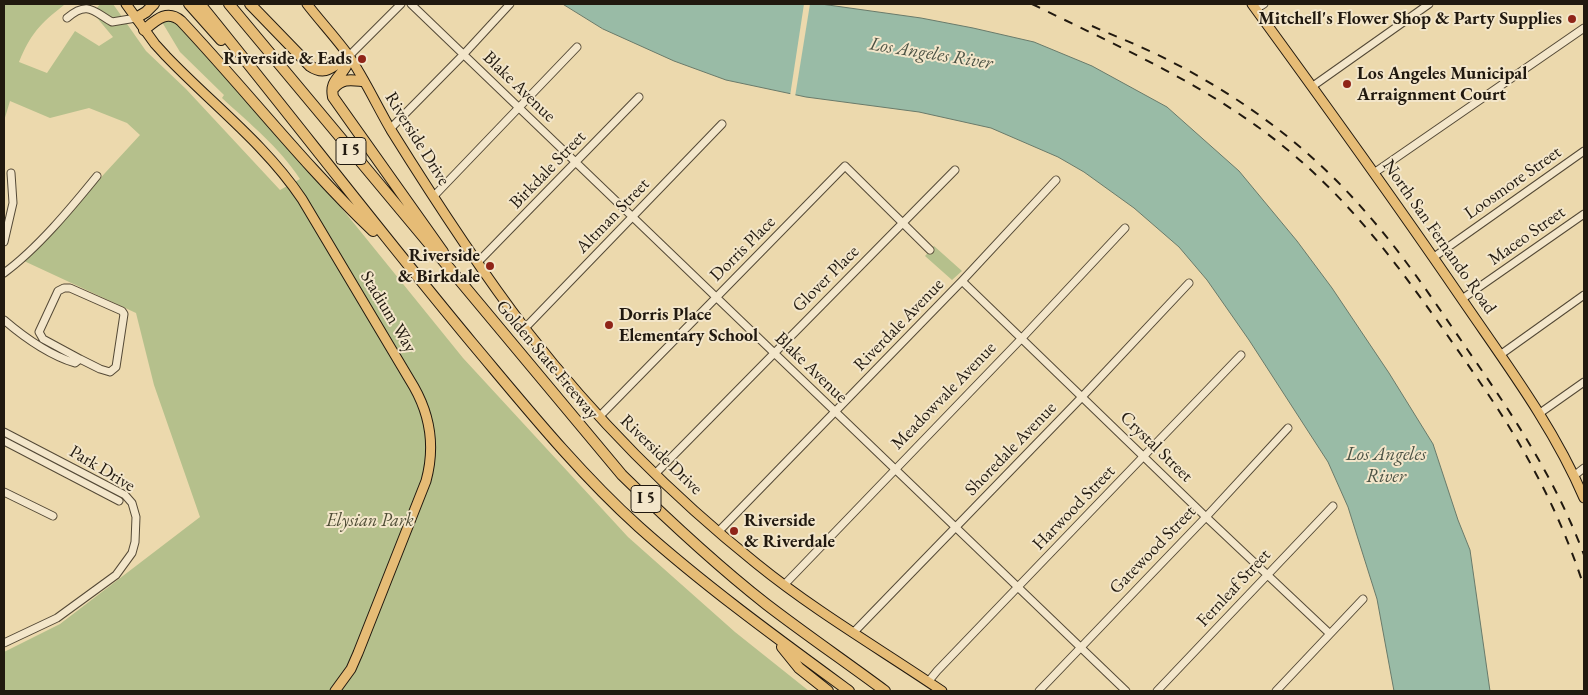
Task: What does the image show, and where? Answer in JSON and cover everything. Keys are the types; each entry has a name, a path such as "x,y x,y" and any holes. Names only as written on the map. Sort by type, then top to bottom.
{"highway":[{"path":"136,18 154,4"},
{"path":"189,4 216,35 249,66"},
{"name":"I 5","path":"200,4 400,257 529,412 578,466 638,526 681,563 774,636 849,691"},
{"name":"Golden State Freeway","path":"229,4 622,475 671,522 767,604 885,691"},
{"path":"250,4 315,70 324,71 330,69 340,60 349,56"},
{"path":"144,30 158,18 164,16 171,15 181,20 342,201 400,257"},
{"path":"349,56 346,68 335,80 332,91 335,102 474,298"},
{"path":"332,91 342,81 363,81"},
{"path":"774,636 799,668 828,691"}],"main road":[{"name":"Stadium Way","path":"126,4 144,30 178,68 261,147 284,172 404,370 421,399 426,412 430,426 431,454 426,482 358,653 351,669 335,691"},
{"name":"Riverside Drive","path":"307,4 349,56 390,129 478,262 525,328 599,417 625,445 757,564 853,633 942,691"},
{"name":"North San Fernando Road","path":"1254,7 1434,257 1540,413 1574,475 1584,498"}],"street":[{"path":"349,56 400,4"},
{"name":"Blake Avenue","path":"411,4 1126,691"},
{"path":"390,129 510,4"},
{"path":"1254,7 1264,4"},
{"path":"1312,86 1429,4"},
{"path":"67,18 77,8 88,5 112,22 136,18"},
{"path":"1374,173 1584,28"},
{"path":"434,196 577,48"},
{"name":"Birkdale Street","path":"478,262 639,97"},
{"name":"Altman Street","path":"525,328 722,124"},
{"name":"Loosmore Street","path":"1434,257 1584,151"},
{"name":"Dorris Place","path":"599,417 845,166 903,223"},
{"name":"Glover Place","path":"656,473 955,170"},
{"path":"4,242 13,203 11,173"},
{"path":"4,273 16,264 97,176"},
{"name":"Riverdale Avenue","path":"719,531 962,281 1056,180"},
{"name":"Maceo Street","path":"1462,299 1584,214"},
{"path":"903,223 930,250"},
{"name":"Meadowvale Avenue","path":"784,585 1125,228"},
{"name":"Crystal Street","path":"962,281 1329,634"},
{"name":"Shoredale Avenue","path":"853,633 1082,397 1189,283"},
{"path":"64,288 70,288 122,311 124,314 116,367 110,372 80,359 43,339 39,332 58,291 64,288"},
{"path":"1500,355 1584,295"},
{"path":"4,320 44,349 62,359 75,363 80,359"},
{"name":"Harwood Street","path":"928,682 1240,355"},
{"path":"1540,413 1584,382"},
{"name":"Gatewood Street","path":"1039,691 1206,517 1288,428"},
{"name":"Park Drive","path":"4,432 125,495 132,503 137,530 132,553 116,574 56,618 4,644"},
{"path":"4,441 119,500"},
{"path":"1574,475 1584,468"},
{"path":"4,492 53,516"},
{"name":"Fernleaf Street","path":"1157,691 1333,506"},
{"path":"1276,691 1363,599"}],"green space":[{"name":"Elysian Park","path":"4,4 64,5 37,30 19,62 47,73 75,31 99,46 113,37 93,13 100,4 113,4 146,51 186,89 280,190 300,179 274,146 222,98 224,95 180,52 162,22 166,20 174,21 331,195 463,358 628,537 735,632 809,691 4,691 4,652 60,624 200,517 154,385 136,313 24,261 140,135 127,123 89,108 50,118 10,101 4,121"},
{"path":"934,246 962,271 952,280 925,256"}],"water":[{"name":"Los Angeles River","path":"563,4 821,4 921,18 1034,42 1092,66 1167,107 1239,171 1297,241 1332,288 1389,373 1433,444 1470,550 1490,691 1394,691 1377,599 1348,507 1328,462 1249,340 1207,280 1179,247 1134,208 1084,172 1058,157 991,128 919,112 806,97 726,80 674,61 603,29"}],"pier":[{"path":"804,4 810,4 795,97 790,96"}],"railway":[{"path":"1032,4 1148,61 1232,109 1286,149 1336,195 1402,272 1503,417 1525,453 1549,500 1568,543 1584,587"},
{"path":"1092,26 1159,55 1224,91 1301,148 1348,192 1408,264 1501,398 1547,474 1573,527 1584,555"}],"place":[{"name":"Mitchell's Flower Shop & Party Supplies","path":"1572,19"},
{"name":"Riverside & Eads","path":"362,59"},
{"name":"Los Angeles Municipal Arraignment Court","path":"1347,84"},
{"name":"Riverside & Birkdale","path":"490,266"},
{"name":"Dorris Place Elementary School","path":"609,325"},
{"name":"Riverside & Riverdale","path":"734,531"}]}
